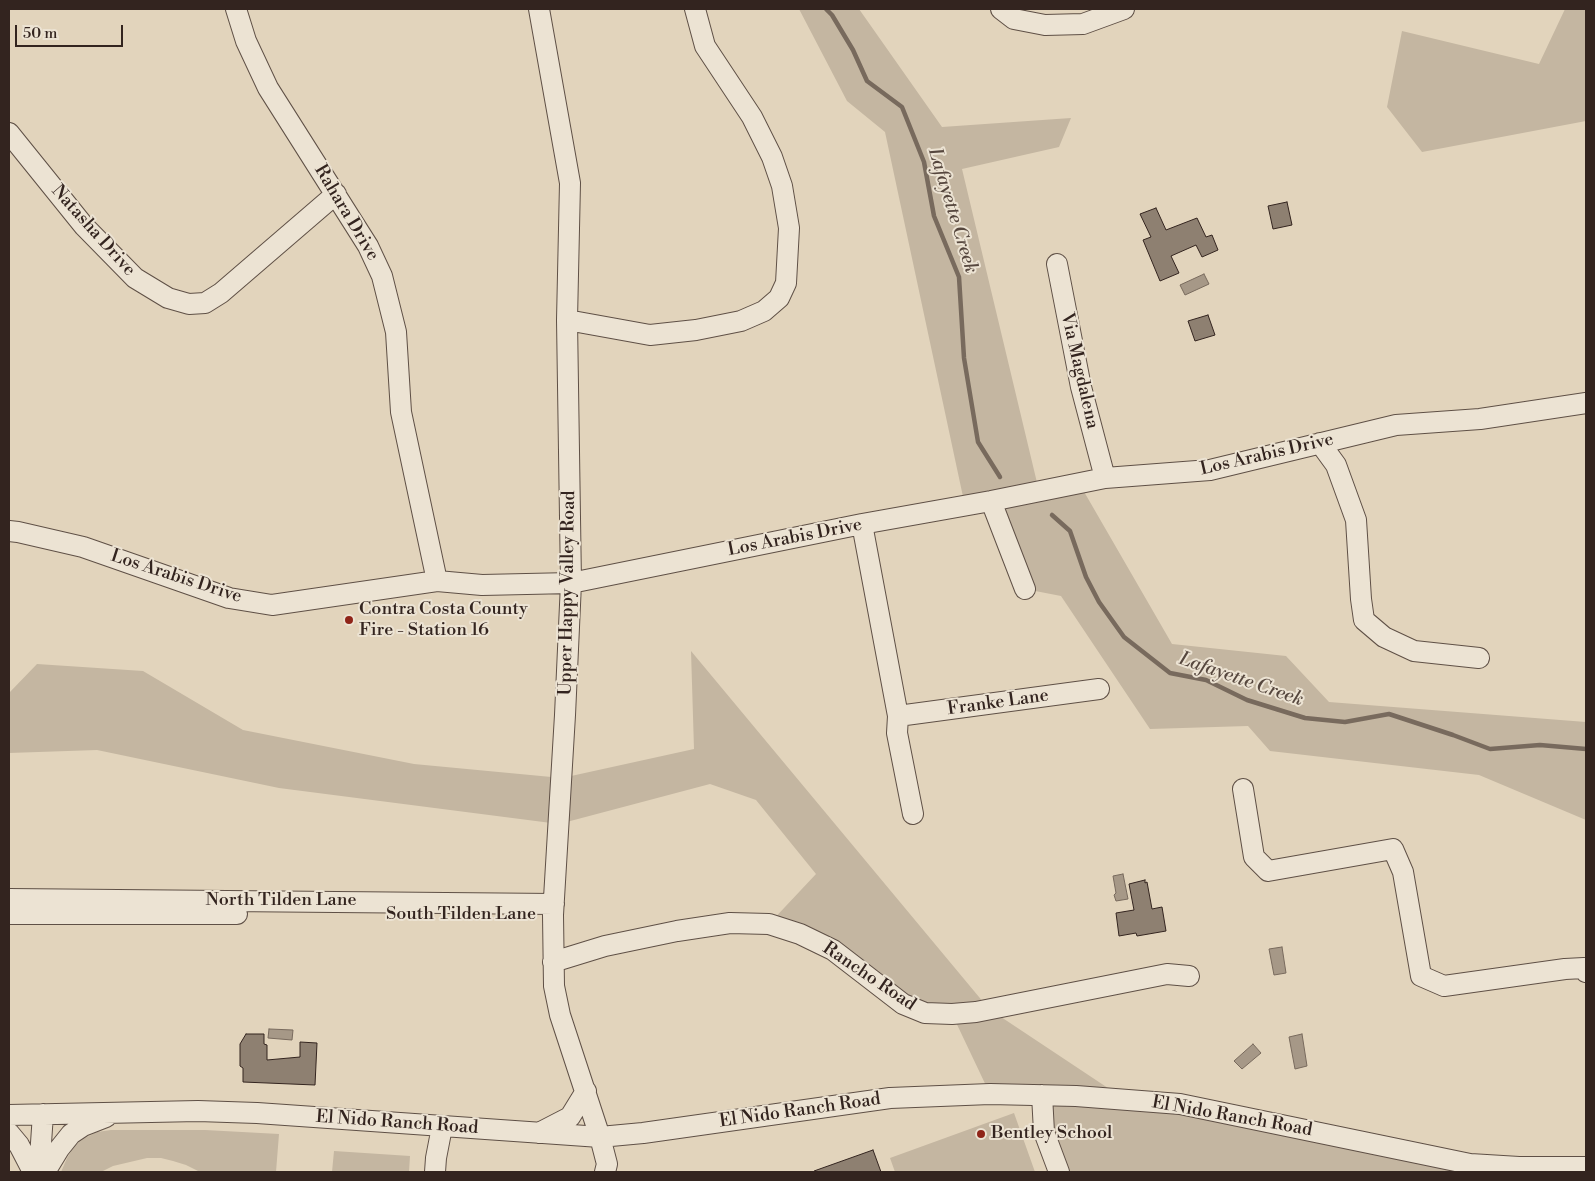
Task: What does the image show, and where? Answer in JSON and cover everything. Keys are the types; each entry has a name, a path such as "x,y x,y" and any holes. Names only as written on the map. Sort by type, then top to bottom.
{"street":[{"name":"Rahara Drive","path":"236,9 246,41 268,88 368,246 382,276 396,332 401,412 437,582"},
{"name":"Upper Happy Valley Road","path":"539,9 570,183 567,320 571,583 566,715 554,909 554,986 560,1015 600,1137 607,1164 605,1172"},
{"path":"567,320 650,335 696,330 741,321 764,311 779,298 786,283 789,228 782,186 772,157 752,117 705,46 695,9"},
{"path":"1001,9 1014,19 1045,25 1083,24 1124,9"},
{"name":"Natasha Drive","path":"9,133 84,226 135,278 168,298 189,304 205,303 221,292 336,194"},
{"name":"Via Magdalena","path":"1057,264 1081,387 1105,478"},
{"name":"Los Arabis Drive","path":"9,531 83,547 229,598 272,605 437,582 482,585 571,583 862,524 1105,478 1210,470 1396,425 1480,419 1586,403"},
{"path":"1320,444 1336,465 1356,520 1364,620 1384,637 1414,650 1479,658"},
{"path":"991,501 1025,589"},
{"path":"862,524 898,716 897,733 912,814"},
{"name":"Franke Lane","path":"898,716 1099,689"},
{"path":"1243,789 1254,856 1268,871 1393,849 1403,872 1421,976 1444,986 1565,969 1584,968 1586,972"},
{"name":"North Tilden Lane","path":"9,899 554,909"},
{"name":"South Tilden Lane","path":"9,914 554,909"},
{"name":"Rancho Road","path":"553,962 605,946 677,931 730,923 769,924 800,934 833,950 903,1004 925,1013 952,1014 976,1012 1167,974 1190,976"},
{"path":"539,1133 570,1117 586,1092"},
{"name":"El Nido Ranch Road","path":"9,1115 198,1111 257,1113 600,1137 644,1133 890,1098 990,1094 1076,1096 1180,1104 1470,1164 1520,1167 1586,1167"},
{"path":"1042,1096 1044,1132 1059,1172"},
{"path":"45,1172 71,1134 90,1123 115,1113"},
{"path":"39,1172 43,1114"},
{"path":"435,1172 442,1127"},
{"path":"9,1133 19,1144 33,1172"}],"shaded area":[{"path":"799,9 859,9 942,127 1071,118 1059,147 962,169 1039,491 1079,483 1172,644 1286,656 1329,702 1586,722 1586,820 1479,775 1270,751 1248,726 1150,729 1061,596 1025,589 991,501 965,506 885,132 847,101"},
{"path":"1565,9 1586,9 1586,121 1422,152 1387,107 1402,31 1539,64"},
{"path":"1204,274 1209,284 1185,295 1180,285"},
{"path":"691,651 989,1009 1126,1100 1470,1164 1586,1172 1059,1172 1042,1096 990,1094 952,1014 878,986 769,924 816,874 756,800 710,784 559,824 279,788 97,750 9,753 9,693 37,664 143,671 243,730 414,764 562,778 694,749"},
{"path":"1123,874 1128,899 1116,901 1113,876"},
{"path":"1282,947 1286,973 1274,975 1269,949"},
{"path":"269,1029 293,1030 292,1040 268,1038"},
{"path":"1302,1034 1307,1066 1295,1069 1289,1037"},
{"path":"1253,1044 1261,1053 1242,1069 1234,1061"},
{"path":"1014,1113 1035,1172 895,1172 890,1158"},
{"path":"111,1130 205,1130 279,1134 276,1172 200,1172 173,1161 161,1158 147,1158 113,1166 101,1172 61,1172 75,1145 97,1132"},
{"path":"334,1151 410,1156 409,1172 332,1172"}],"building":[{"path":"1287,202 1292,225 1273,229 1268,206"},
{"path":"1156,208 1166,230 1197,218 1206,237 1212,235 1218,250 1202,257 1196,245 1171,256 1179,273 1160,281 1143,240 1151,237 1140,214"},
{"path":"1208,315 1215,335 1195,341 1188,321"},
{"path":"1145,880 1152,909 1162,907 1166,931 1137,936 1136,933 1119,936 1116,913 1134,910 1129,884"},
{"path":"246,1034 264,1034 264,1044 267,1045 267,1060 300,1057 300,1042 317,1043 315,1085 243,1082 243,1068 240,1066 240,1044"},
{"path":"873,1150 881,1172 814,1171"}],"waterway":[{"name":"Lafayette Creek","path":"826,9 832,15 853,50 867,81 902,107 924,162 934,216 959,277 964,358 978,442 1000,477"},
{"name":"Lafayette Creek","path":"1052,515 1070,531 1086,577 1099,602 1124,637 1170,673 1206,680 1247,700 1305,718 1345,722 1389,714 1490,749 1540,745 1586,749"}],"place":[{"name":"Contra Costa County Fire - Station 16","path":"349,620"},
{"name":"Bentley School","path":"981,1134"}]}
